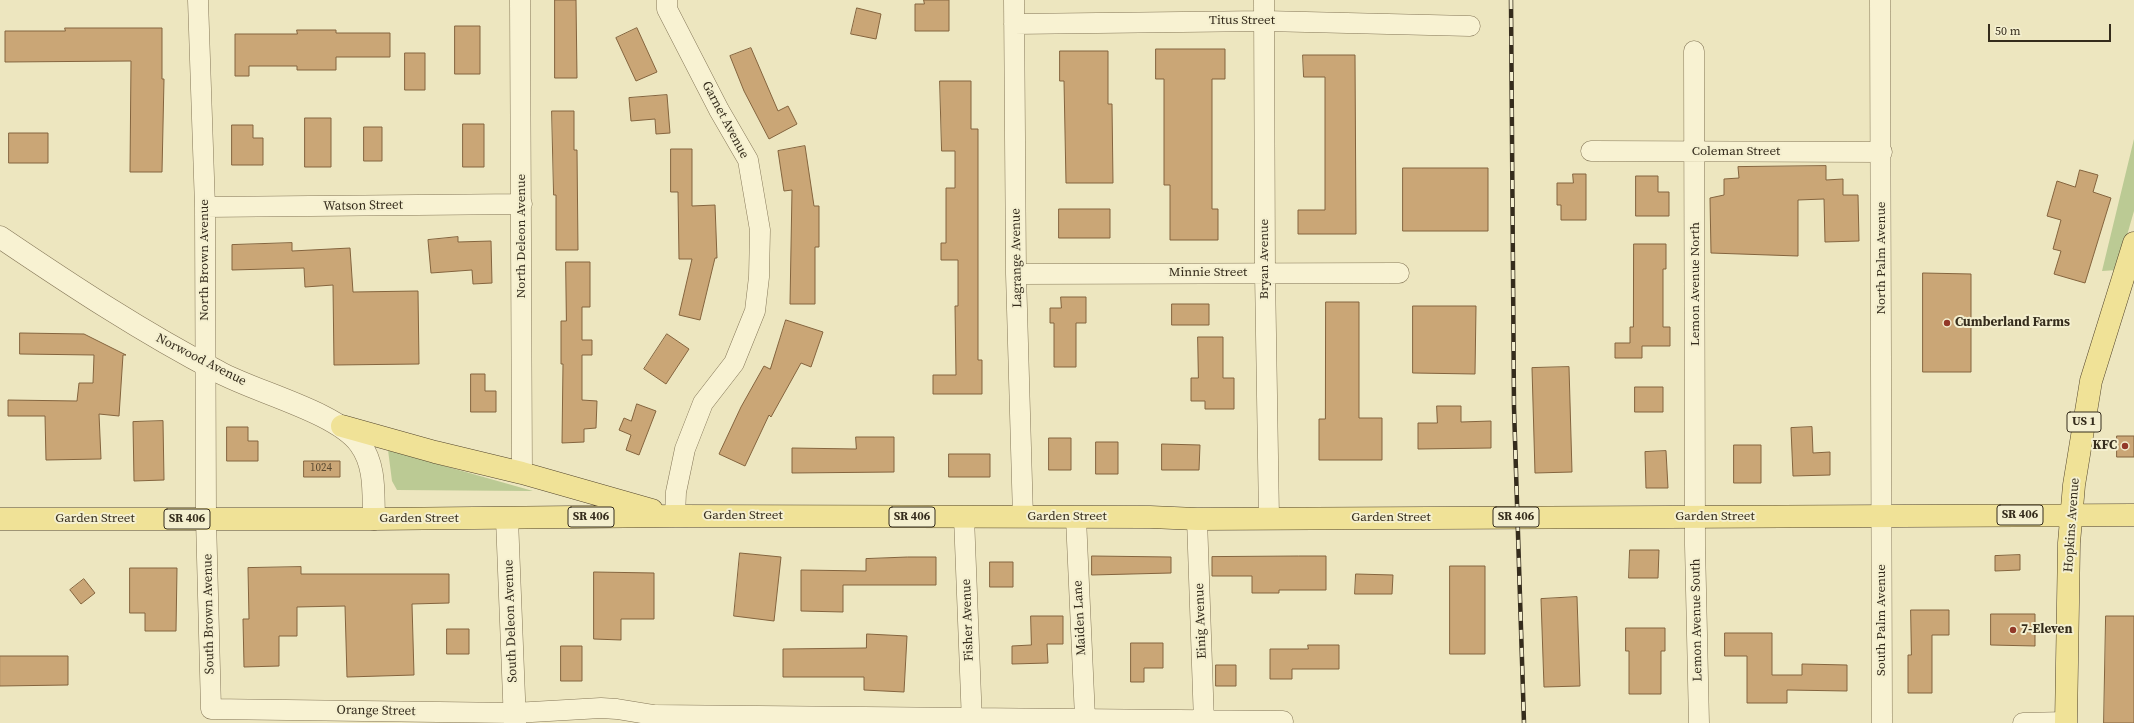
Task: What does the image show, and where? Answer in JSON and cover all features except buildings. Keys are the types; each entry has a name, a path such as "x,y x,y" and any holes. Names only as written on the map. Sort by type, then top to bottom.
{"main road":[{"name":"Hopkins Avenue","path":"2066,723 2070,515 2091,381 2108,332 2134,243"},
{"path":"342,426 435,452 522,473 675,516"},
{"name":"Garden Street","path":"0,519 507,519 675,516 1197,519 2134,515"}],"street":[{"name":"North Brown Avenue","path":"198,0 205,207 204,364 206,519"},
{"name":"North Deleon Avenue","path":"520,0 522,473"},
{"name":"Garnet Avenue","path":"667,0 667,9 748,160 760,230 759,277 755,311 734,363 703,403 695,423 685,449 676,492 675,516"},
{"name":"Lagrange Avenue","path":"1014,0 1016,274 1023,517"},
{"name":"Bryan Avenue","path":"1264,0 1265,272 1269,518"},
{"name":"North Palm Avenue","path":"1880,0 1882,152 1882,517"},
{"name":"Titus Street","path":"1014,24 1265,20 1470,26"},
{"name":"Lemon Avenue North","path":"1694,51 1696,152 1695,516"},
{"name":"Coleman Street","path":"1591,151 1882,152"},
{"name":"Watson Street","path":"205,207 522,204"},
{"name":"Norwood Avenue","path":"0,238 110,311 220,373 342,426 360,443 372,464 374,519"},
{"name":"Minnie Street","path":"1016,274 1399,272"},
{"name":"Lemon Avenue South","path":"1695,516 1699,723"},
{"name":"Fisher Avenue","path":"964,517 972,720"},
{"name":"South Palm Avenue","path":"1882,517 1882,723"},
{"name":"Maiden Lane","path":"1076,518 1085,718"},
{"name":"South Brown Avenue","path":"206,519 211,709"},
{"name":"South Deleon Avenue","path":"507,519 514,718"},
{"name":"Einig Avenue","path":"1197,519 1204,722"},
{"name":"Orange Street","path":"211,709 514,718 601,708 618,709 654,715 972,720 1085,718 1204,722 1284,721"},
{"path":"2023,723 2066,723"}],"green space":[{"path":"2134,139 2134,211 2117,270 2102,271"},
{"path":"388,450 533,491 397,490 392,481"}],"railway":[{"path":"1511,0 1514,408 1524,723"}],"place":[{"name":"Cumberland Farms","path":"1947,323"},
{"name":"KFC","path":"2125,446"},
{"name":"7-Eleven","path":"2013,630"}]}
